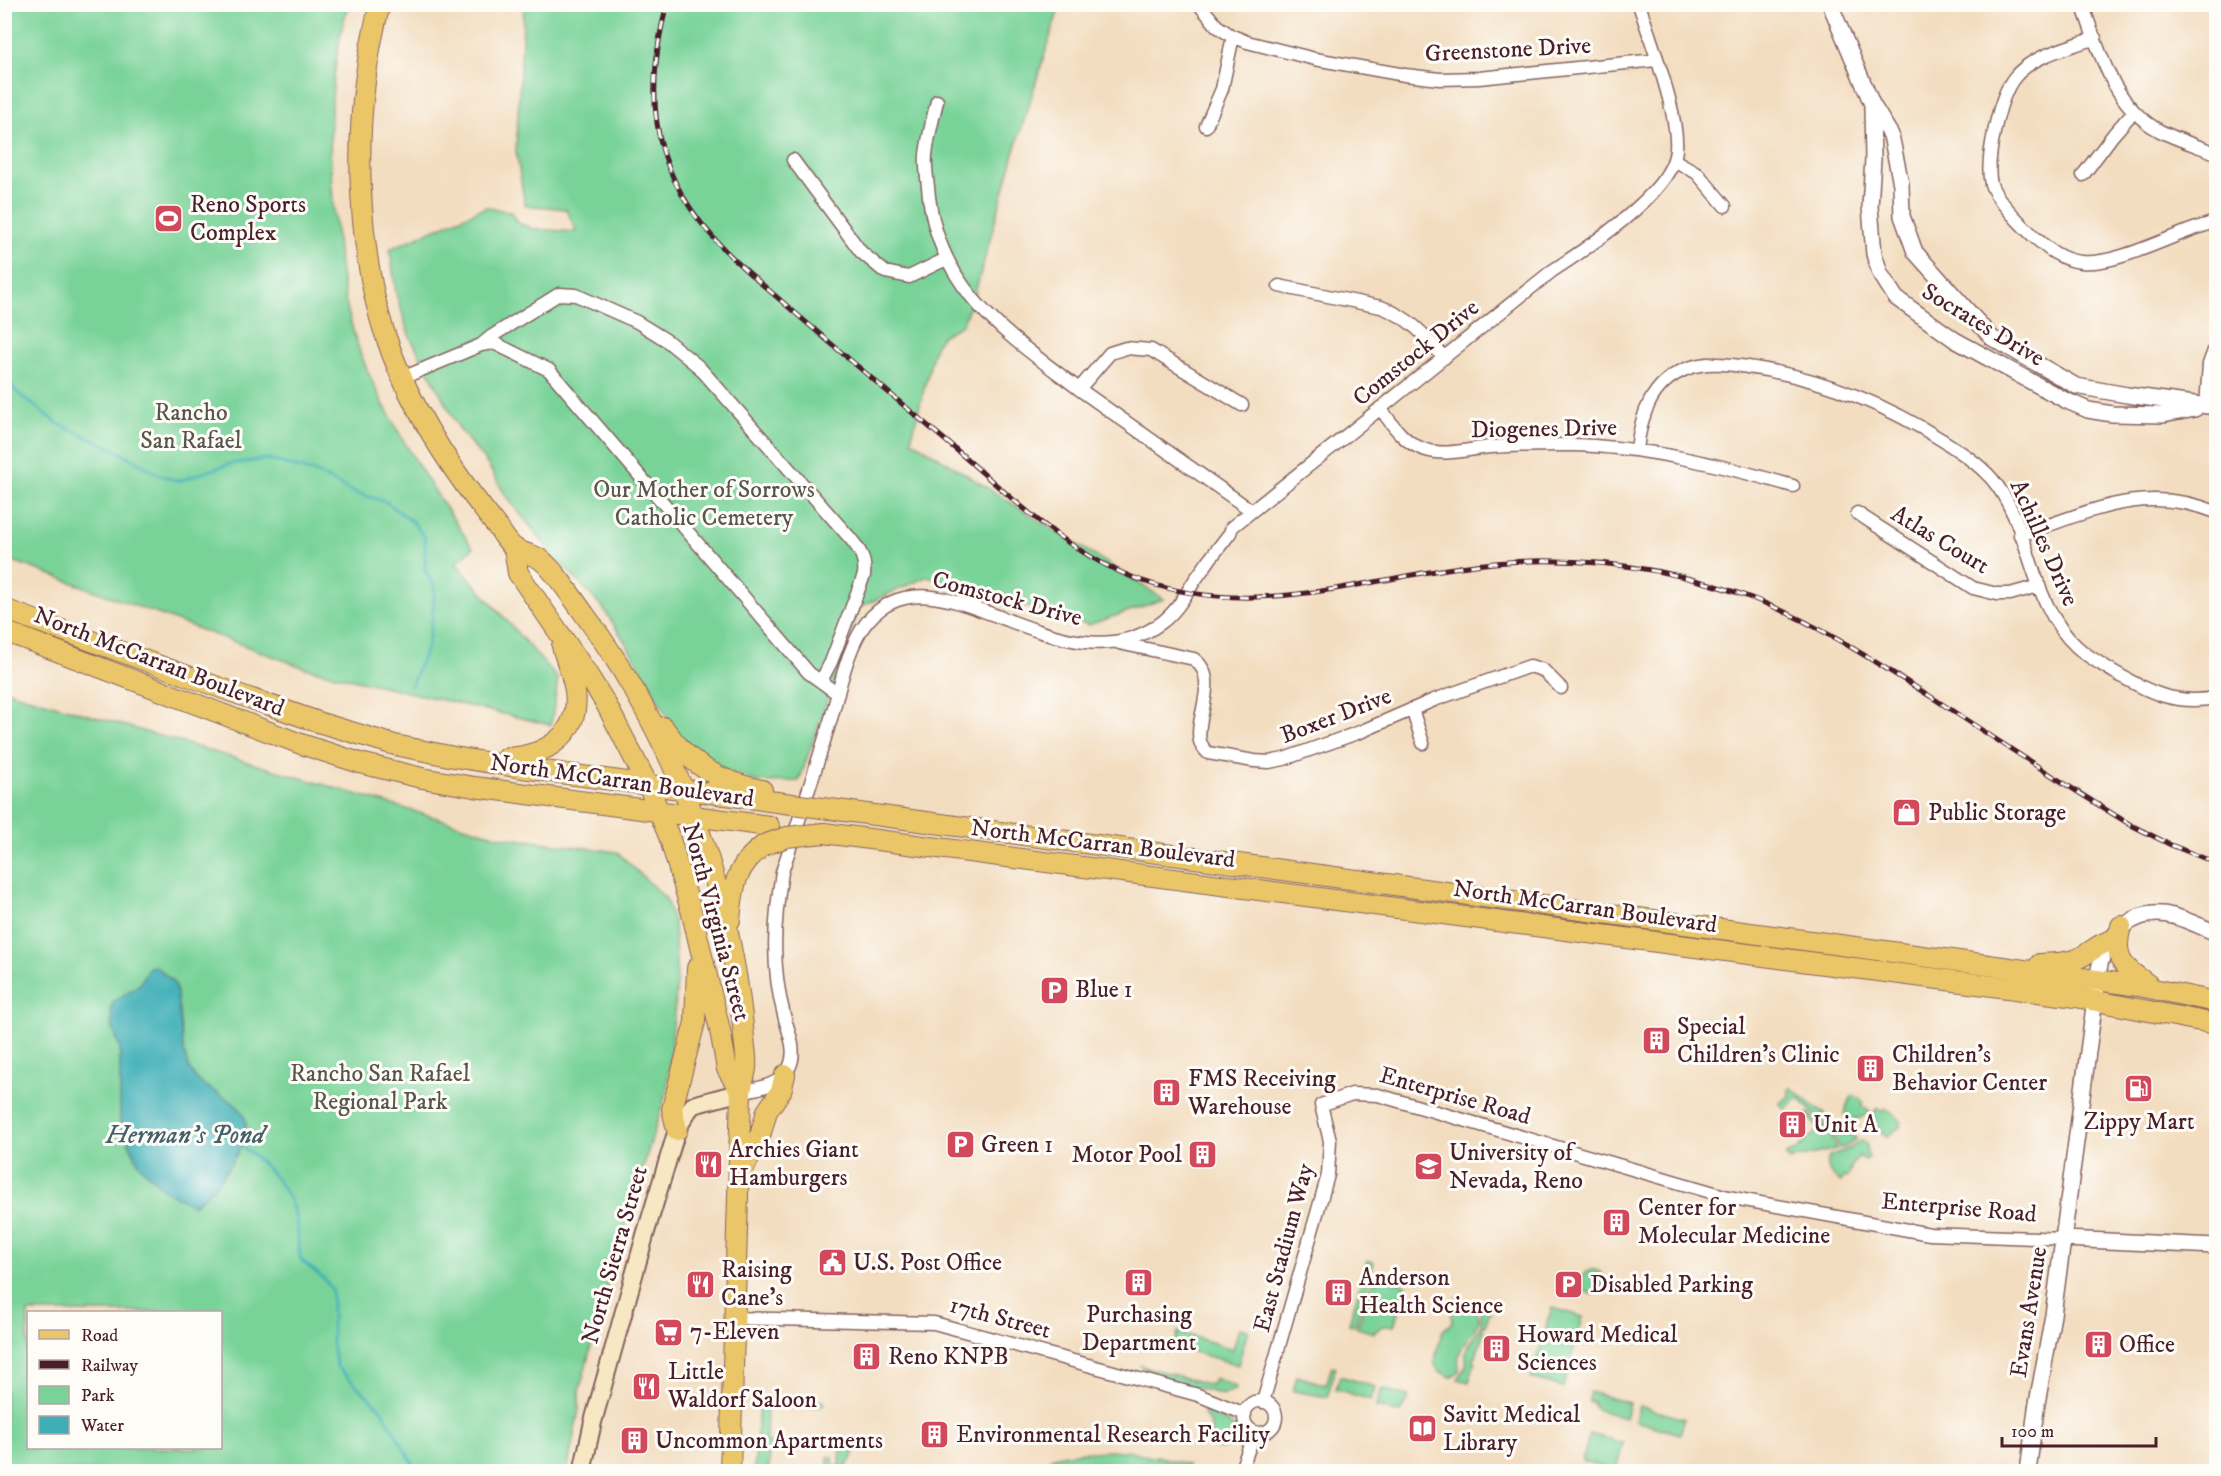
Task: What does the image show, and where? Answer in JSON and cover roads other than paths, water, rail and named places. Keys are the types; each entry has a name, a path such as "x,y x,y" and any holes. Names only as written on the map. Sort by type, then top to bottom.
{"main road":[{"name":"North Virginia Street","path":"380,4 368,55 359,145 367,253 385,335 424,424 474,497 514,548 518,573 606,704 648,785 677,862 698,938 727,1069 741,1092"},
{"name":"North Virginia Street","path":"514,548 543,561 604,642 640,700 694,817 716,885 729,938 741,1000 746,1058 741,1092 730,1472"},
{"name":"North McCarran Boulevard","path":"4,609 321,723 395,745 454,757 682,790 778,798 830,809 2098,980 2217,1002"},
{"path":"454,757 508,758 533,755 547,749 567,730 576,704 575,690 555,626"},
{"name":"North McCarran Boulevard","path":"4,631 301,744 360,763 422,778 694,817 766,835 824,833 2095,1000 2217,1024"},
{"path":"640,700 676,744 699,764 741,785 778,798"},
{"path":"729,938 735,881 766,835"},
{"path":"1996,966 2069,962 2079,959 2115,934 2118,938 2119,958 2124,966 2157,990"},
{"path":"677,1130 672,1109 695,1022 698,938"},
{"path":"739,1177 760,1136 767,1111 781,1091 785,1075"},
{"name":"North Sierra Street","path":"582,1472 593,1422 645,1232 677,1130 693,1105 741,1092"}],"street":[{"name":"Greenstone Drive","path":"1199,4 1217,26 1246,42 1315,59 1406,75 1440,79 1479,78 1656,60"},
{"name":"Comstock Drive","path":"785,1075 793,1056 793,1046 777,981 774,948 777,901 782,872 853,648 867,622 877,611 904,598 919,595 969,606 1059,639 1122,641 1142,633 1167,618 1179,606 1232,527 1552,271 1590,246 1659,187 1671,170 1677,138 1674,120 1640,4"},
{"name":"Socrates Drive","path":"1830,4 1872,104 1891,135 1901,184 1902,216 1915,252 1992,338 2076,386 2211,406"},
{"path":"2082,4 2110,78 2119,94 2134,111 2160,131 2217,153"},
{"path":"1206,126 1222,89 1233,36"},
{"path":"2095,38 2037,60 2015,77 2006,89 1998,113 1989,169 1990,180 1999,200 2044,245 2066,258 2080,262 2107,260 2217,222"},
{"path":"937,100 926,156 930,213 946,259 972,298 1003,331 1252,511"},
{"name":"Socrates Drive","path":"1872,104 1873,159 1870,207 1874,254 1880,273 1896,298 1955,340 2065,400 2088,410 2112,414 2163,416 2211,406"},
{"path":"2083,175 2134,111"},
{"path":"793,160 861,252 885,272 909,277 946,259"},
{"path":"1674,160 1697,174 1725,206"},
{"path":"1279,286 1381,307 1394,312 1420,330 1444,358"},
{"path":"402,378 481,345 559,294 587,299 637,322 666,340 699,367 850,538 863,556 865,565 861,582 831,662 821,681"},
{"path":"481,345 494,343 549,370 809,673 838,694"},
{"path":"2211,406 2209,364 2217,345"},
{"path":"1079,388 1110,353 1126,348 1151,350 1242,405"},
{"name":"Achilles Drive","path":"1637,449 1641,422 1647,404 1664,382 1687,369 1713,363 1800,378 1864,399 1896,413 1951,446 1978,465 2001,491 2010,507 2046,606 2060,628 2078,648 2143,689 2157,695 2188,701 2217,698"},
{"name":"Diogenes Drive","path":"1380,408 1402,436 1412,444 1435,452 1531,445 1637,449 1739,471 1793,486"},
{"path":"2020,535 2113,505 2146,499 2183,501 2217,512"},
{"name":"Atlas Court","path":"1857,513 1973,588 1985,592 2010,594 2039,586"},
{"name":"Boxer Drive","path":"1112,642 1194,659 1200,664 1206,679 1200,741 1208,753 1254,761 1269,762 1284,759 1360,732 1412,709 1517,669 1530,666 1543,670 1561,688"},
{"name":"Boxer Drive","path":"1412,709 1423,742"},
{"path":"2098,980 2101,960 2115,934 2138,917 2162,914 2174,916 2217,933"},
{"name":"Evans Avenue","path":"2028,1472 2036,1409 2054,1315 2098,980"},
{"path":"741,1092 772,1084 785,1075"},
{"name":"Enterprise Road","path":"1321,1105 1352,1094 1378,1095 1728,1197 1920,1232 2217,1246"},
{"name":"East Stadium Way","path":"1263,1402 1330,1163 1330,1141 1321,1105"},
{"name":"17th Street","path":"734,1318 934,1323 1198,1395 1245,1414"},
{"path":"1263,1402 1271,1406 1276,1420 1267,1432 1255,1432 1246,1423 1245,1414 1250,1406 1263,1402"},
{"path":"1240,1472 1255,1432"}],"water":[{"name":"Herman's Pond","path":"155,966 175,985 183,1044 189,1067 197,1079 241,1110 246,1121 245,1137 231,1164 211,1190 193,1205 164,1190 140,1166 120,1125 120,1048 112,1026 111,1007 114,1001 140,984 149,967"}],"waterway":[{"path":"4,371 15,391 57,423 116,450 162,476 179,481 229,464 267,459 317,473 353,492 386,502 413,522 425,538 425,570 435,587 427,647 411,686"},
{"path":"242,1146 268,1169 282,1187 293,1207 301,1260 324,1279 332,1289 332,1344 337,1367 381,1409 418,1472"}],"railway":[{"path":"667,4 658,45 655,84 656,119 663,152 676,184 694,214 719,244 749,273 1018,504 1090,556 1143,581 1192,593 1240,597 1288,595 1337,589 1433,571 1482,564 1531,561 1619,565 1706,583 1762,602 1828,634 1933,698 2131,825 2171,845 2216,863"}],"place":[{"name":"Reno Sports Complex","path":"169,219"},
{"name":"Public Storage","path":"1907,813"},
{"name":"Blue 1","path":"1054,990"},
{"name":"Special Children's Clinic","path":"1656,1041"},
{"name":"Children's Behavior Center","path":"1871,1069"},
{"name":"Zippy Mart","path":"2139,1089"},
{"name":"FMS Receiving Warehouse","path":"1167,1093"},
{"name":"Unit A","path":"1792,1125"},
{"name":"Green 1","path":"960,1145"},
{"name":"Motor Pool","path":"1203,1155"},
{"name":"Archies Giant Hamburgers","path":"708,1164"},
{"name":"University of Nevada, Reno","path":"1428,1167"},
{"name":"Center for Molecular Medicine","path":"1617,1222"},
{"name":"U.S. Post Office","path":"832,1263"},
{"name":"Purchasing Department","path":"1139,1282"},
{"name":"Raising Cane's","path":"700,1284"},
{"name":"Disabled Parking","path":"1569,1285"},
{"name":"Anderson Health Science","path":"1338,1292"},
{"name":"7-Eleven","path":"669,1332"},
{"name":"Office","path":"2098,1345"},
{"name":"Howard Medical Sciences","path":"1496,1349"},
{"name":"Reno KNPB","path":"867,1357"},
{"name":"Little Waldorf Saloon","path":"647,1386"},
{"name":"Savitt Medical Library","path":"1422,1429"},
{"name":"Environmental Research Facility","path":"935,1435"},
{"name":"Uncommon Apartments","path":"634,1441"}],"park label":[{"name":"Rancho San Rafael","path":"191,427"},
{"name":"Our Mother of Sorrows Catholic Cemetery","path":"704,504"},
{"name":"Rancho San Rafael Regional Park","path":"380,1088"}]}
